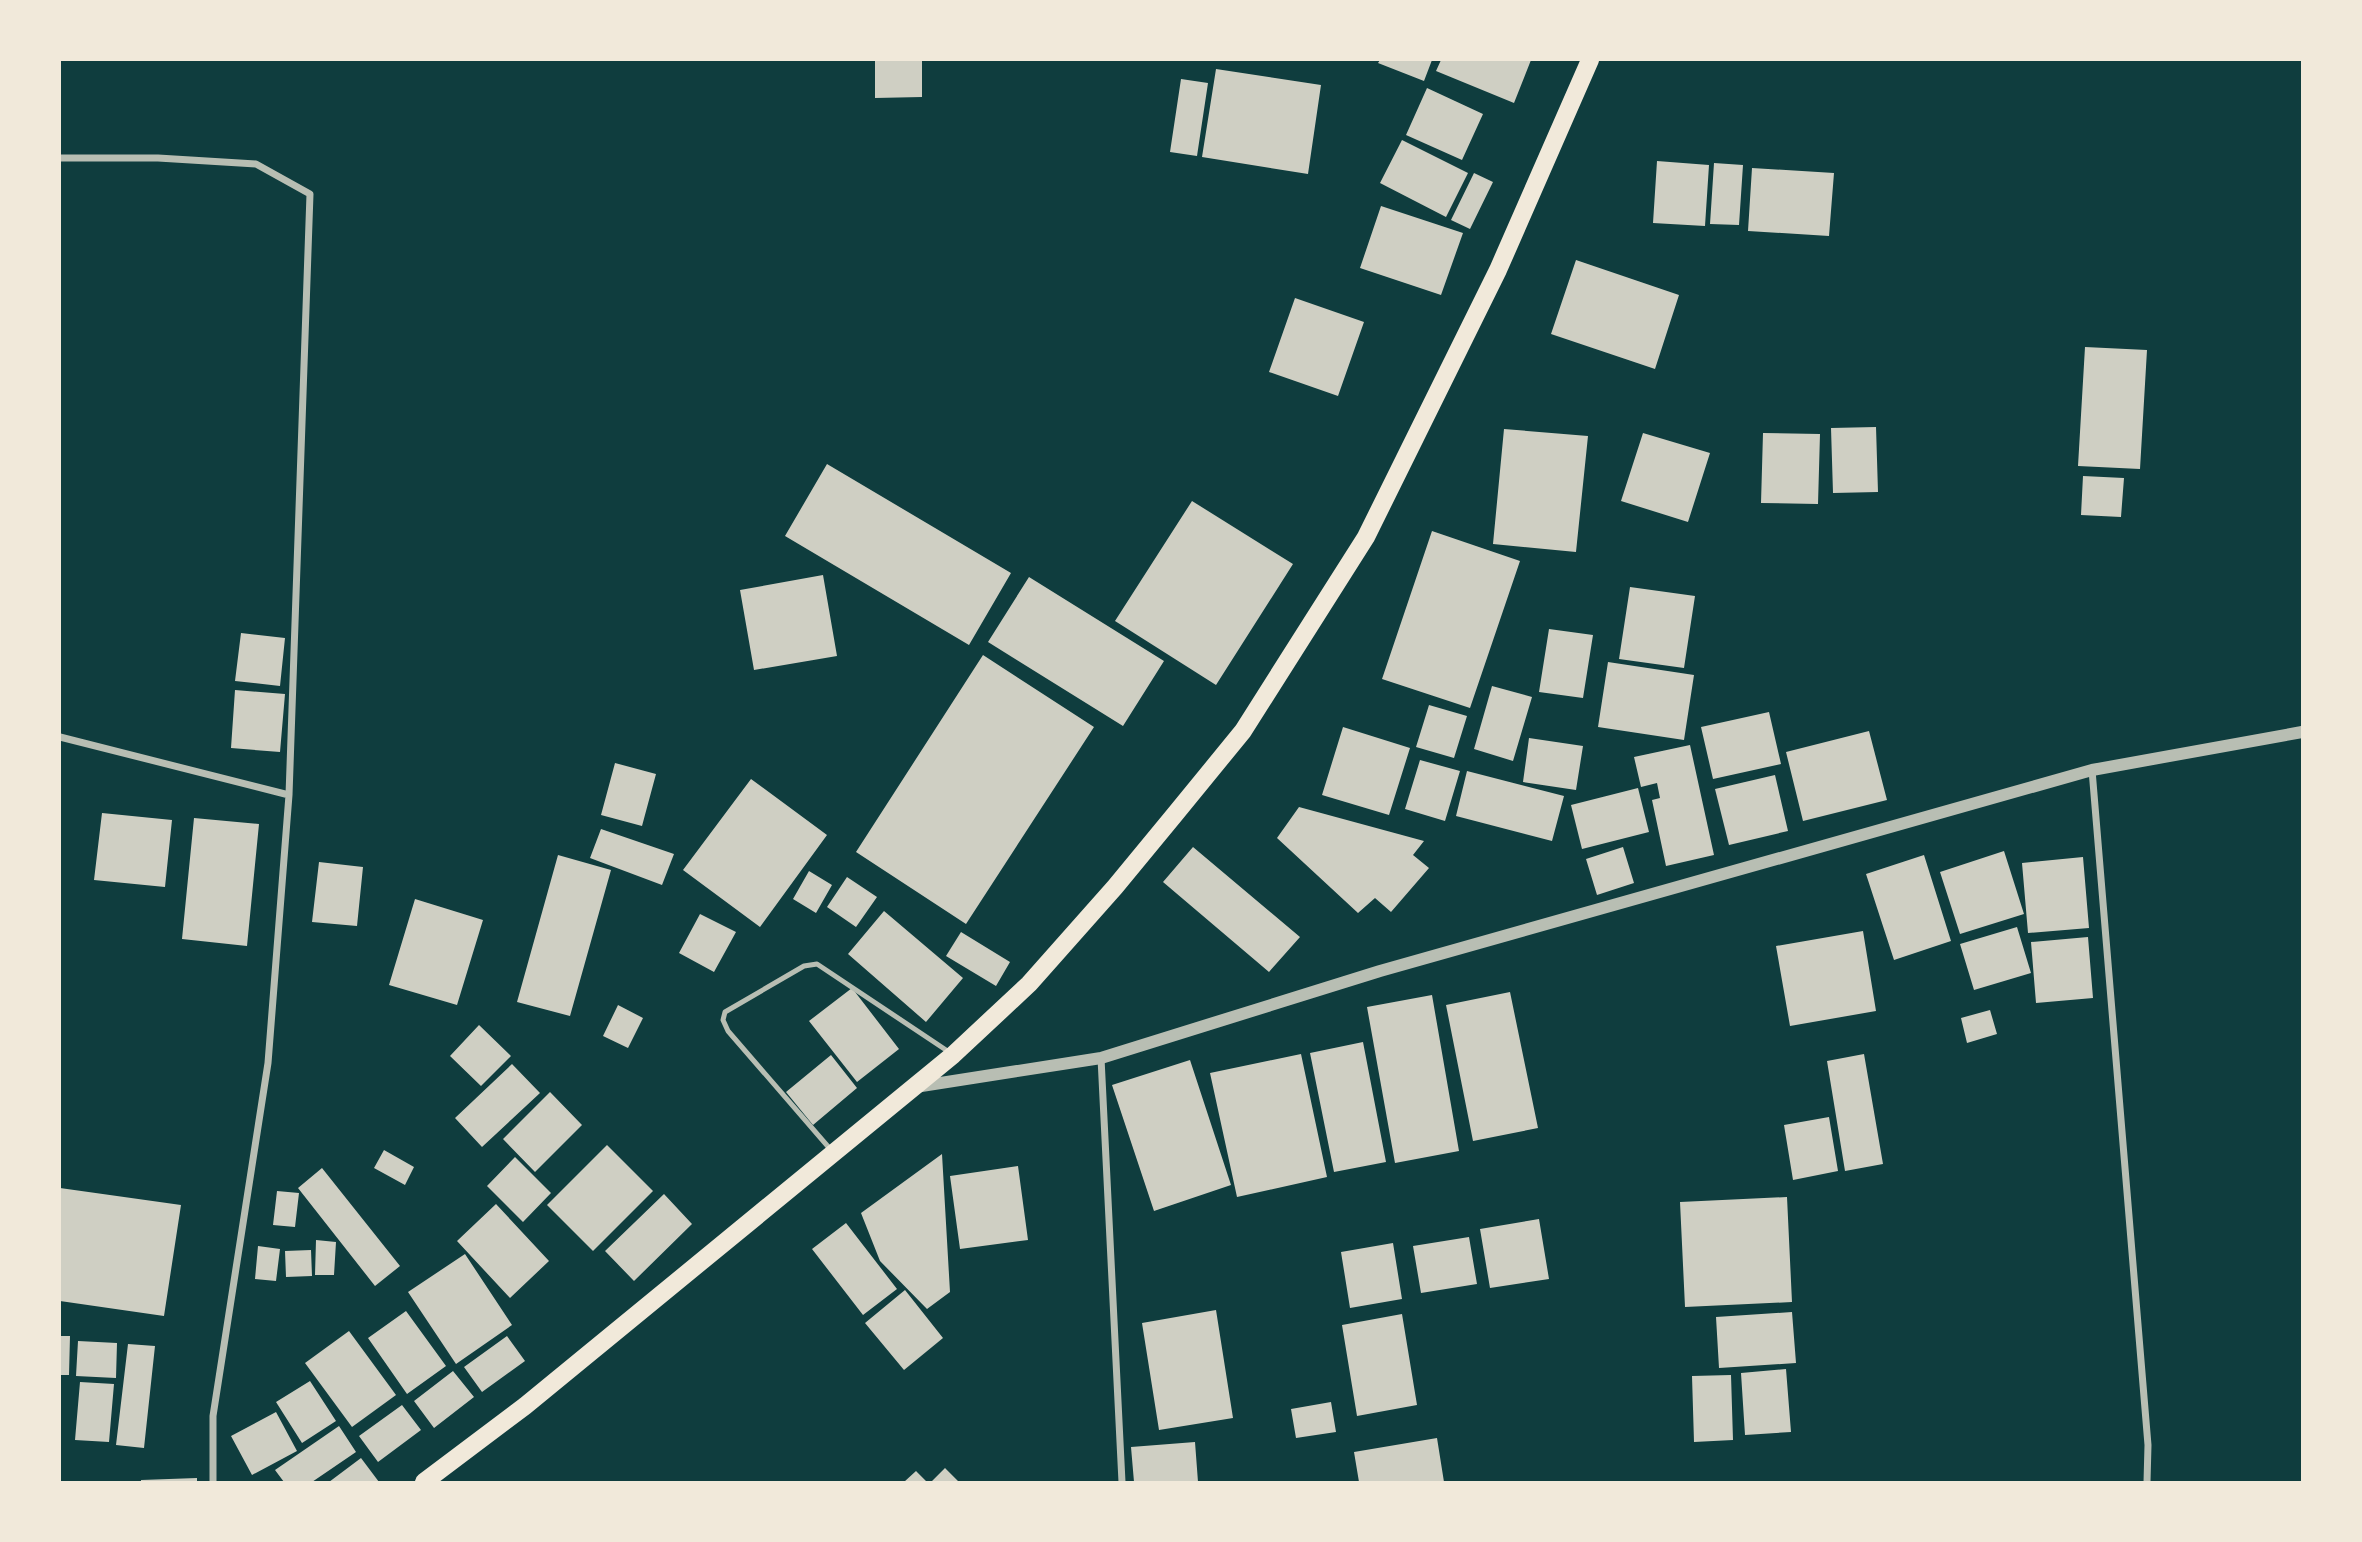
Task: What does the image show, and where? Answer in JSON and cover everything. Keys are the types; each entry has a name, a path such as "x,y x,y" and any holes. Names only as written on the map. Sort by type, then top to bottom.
{"main road":[{"path":"424,1482 525,1406 953,1055 1029,984 1115,887 1243,731 1366,537 1498,270 1590,60"}],"street":[{"path":"60,158 159,158 256,164 310,194 289,795 268,1063 213,1416 213,1482"},
{"path":"911,1087 1101,1058 1380,971 2092,771 2302,732"},
{"path":"60,737 289,795"},
{"path":"2092,771 2147,1432 2147,1482"},
{"path":"1101,1058 1122,1482"}],"lane":[{"path":"833,1153 728,1031 723,1020 725,1012 804,966 817,964 953,1055"}],"building":[{"path":"875,60 922,60 922,97 875,98"},
{"path":"1380,60 1432,60 1424,81 1378,63"},
{"path":"1441,60 1531,60 1514,103 1436,71"},
{"path":"1216,69 1321,85 1308,174 1202,157"},
{"path":"1181,79 1208,83 1197,156 1170,152"},
{"path":"1427,88 1483,114 1462,160 1406,135"},
{"path":"1402,140 1468,173 1446,217 1380,183"},
{"path":"1657,161 1709,165 1705,226 1653,223"},
{"path":"1714,163 1743,165 1739,225 1710,224"},
{"path":"1752,168 1834,173 1829,236 1748,231"},
{"path":"1474,173 1493,182 1470,229 1451,220"},
{"path":"1381,206 1463,233 1441,295 1360,268"},
{"path":"1576,260 1679,295 1655,369 1551,334"},
{"path":"1295,298 1364,322 1338,396 1269,372"},
{"path":"2085,347 2147,350 2140,469 2078,466"},
{"path":"1876,427 1878,492 1833,493 1831,428"},
{"path":"1504,429 1588,436 1576,552 1493,544"},
{"path":"1643,433 1710,453 1688,522 1621,501"},
{"path":"1763,433 1820,434 1818,504 1761,503"},
{"path":"827,464 1011,573 969,645 785,536"},
{"path":"2083,476 2124,478 2121,517 2081,515"},
{"path":"1192,501 1293,564 1216,685 1115,621"},
{"path":"1432,531 1520,561 1470,708 1382,679"},
{"path":"823,575 837,656 754,670 740,590"},
{"path":"1029,577 1164,661 1123,726 988,642"},
{"path":"1630,587 1695,596 1684,668 1619,659"},
{"path":"1549,629 1593,635 1583,698 1539,692"},
{"path":"241,633 285,638 280,686 235,681"},
{"path":"983,655 1094,727 966,924 856,852"},
{"path":"1608,662 1694,675 1684,740 1598,727"},
{"path":"1492,686 1532,697 1513,761 1474,749"},
{"path":"235,690 285,694 280,752 231,748"},
{"path":"1429,705 1467,716 1454,758 1416,747"},
{"path":"1769,712 1781,764 1713,779 1701,727"},
{"path":"1343,727 1410,748 1389,815 1322,795"},
{"path":"1869,731 1887,800 1803,821 1786,752"},
{"path":"1529,738 1583,746 1576,790 1523,782"},
{"path":"1690,745 1714,855 1666,866 1652,800 1660,798 1657,783 1641,787 1634,757"},
{"path":"1420,760 1460,771 1445,821 1405,809"},
{"path":"615,763 656,774 642,826 601,815"},
{"path":"1467,771 1564,796 1552,841 1456,816"},
{"path":"1775,775 1788,831 1729,845 1715,789"},
{"path":"751,779 827,835 760,927 683,870"},
{"path":"1638,788 1649,832 1582,849 1571,805"},
{"path":"1299,807 1424,841 1413,855 1429,868 1391,912 1375,898 1358,913 1277,838"},
{"path":"102,813 172,820 165,887 94,880"},
{"path":"194,818 259,824 247,946 182,939"},
{"path":"601,829 674,854 662,885 590,858"},
{"path":"1193,847 1300,937 1269,972 1163,882"},
{"path":"1623,847 1634,883 1597,895 1586,859"},
{"path":"2004,851 2024,914 1960,934 1940,872"},
{"path":"558,855 611,870 570,1016 517,1002"},
{"path":"1924,855 1951,941 1894,960 1866,874"},
{"path":"2083,857 2089,928 2028,933 2022,863"},
{"path":"319,862 363,867 357,926 312,922"},
{"path":"809,871 832,885 816,913 793,899"},
{"path":"847,877 877,897 856,927 827,907"},
{"path":"415,899 483,920 457,1005 389,985"},
{"path":"884,911 963,978 926,1022 848,954"},
{"path":"700,914 736,932 714,972 679,953"},
{"path":"2017,927 2031,973 1974,990 1960,944"},
{"path":"1863,931 1876,1011 1790,1026 1776,946"},
{"path":"961,932 1010,962 996,986 946,956"},
{"path":"2088,937 2093,998 2036,1003 2031,942"},
{"path":"852,988 899,1049 857,1082 809,1021"},
{"path":"1510,992 1538,1128 1473,1141 1446,1005"},
{"path":"1432,995 1459,1151 1395,1163 1367,1007"},
{"path":"618,1005 643,1018 628,1048 603,1036"},
{"path":"1990,1010 1997,1034 1967,1043 1961,1018"},
{"path":"479,1025 511,1056 481,1086 450,1056"},
{"path":"1363,1042 1386,1162 1334,1172 1310,1053"},
{"path":"1301,1054 1327,1177 1237,1197 1210,1073"},
{"path":"1864,1054 1883,1164 1845,1171 1827,1061"},
{"path":"831,1055 857,1088 813,1125 786,1092"},
{"path":"1190,1060 1231,1185 1154,1211 1112,1085"},
{"path":"512,1064 540,1093 482,1147 455,1118"},
{"path":"550,1092 582,1125 535,1172 503,1139"},
{"path":"1829,1117 1838,1171 1793,1180 1784,1125"},
{"path":"607,1145 653,1191 593,1251 547,1205"},
{"path":"384,1150 414,1167 405,1185 374,1168"},
{"path":"942,1154 950,1292 927,1309 880,1261 861,1213"},
{"path":"515,1157 551,1193 523,1222 487,1186"},
{"path":"1018,1166 1028,1240 960,1249 950,1176"},
{"path":"322,1168 400,1266 375,1286 298,1188"},
{"path":"60,1188 181,1205 164,1316 60,1301"},
{"path":"277,1191 299,1193 295,1227 273,1225"},
{"path":"664,1194 692,1224 634,1281 605,1251"},
{"path":"1787,1197 1792,1302 1685,1307 1680,1202"},
{"path":"496,1204 549,1261 510,1298 457,1241"},
{"path":"1539,1219 1549,1279 1490,1288 1480,1229"},
{"path":"846,1223 897,1289 863,1315 812,1249"},
{"path":"1469,1237 1477,1284 1421,1293 1413,1246"},
{"path":"316,1240 336,1242 334,1275 315,1275"},
{"path":"1393,1243 1402,1299 1350,1308 1341,1252"},
{"path":"258,1246 280,1249 276,1281 255,1279"},
{"path":"311,1250 312,1276 286,1277 285,1251"},
{"path":"465,1254 512,1325 456,1364 408,1292"},
{"path":"905,1290 943,1338 904,1370 865,1323"},
{"path":"1216,1310 1233,1418 1159,1430 1142,1323"},
{"path":"406,1311 446,1366 407,1394 368,1338"},
{"path":"1792,1312 1796,1363 1719,1368 1716,1317"},
{"path":"1402,1314 1417,1405 1357,1416 1342,1325"},
{"path":"349,1331 396,1395 352,1427 305,1363"},
{"path":"60,1336 70,1336 69,1375 60,1375"},
{"path":"507,1336 525,1361 482,1392 464,1367"},
{"path":"78,1341 117,1343 116,1378 76,1376"},
{"path":"128,1344 155,1346 144,1448 116,1445"},
{"path":"1786,1369 1791,1432 1745,1435 1741,1373"},
{"path":"453,1371 474,1397 434,1428 414,1401"},
{"path":"1731,1375 1733,1440 1694,1442 1692,1376"},
{"path":"310,1381 336,1421 302,1443 276,1402"},
{"path":"80,1382 114,1384 109,1442 75,1440"},
{"path":"1331,1402 1336,1432 1296,1438 1291,1409"},
{"path":"402,1405 421,1430 378,1462 359,1436"},
{"path":"276,1412 297,1451 252,1475 231,1436"},
{"path":"339,1426 356,1452 312,1482 284,1482 275,1470"},
{"path":"1437,1438 1444,1482 1359,1482 1354,1452"},
{"path":"1195,1442 1198,1482 1134,1482 1131,1447"},
{"path":"361,1458 379,1482 329,1482"},
{"path":"945,1468 959,1482 931,1482"},
{"path":"916,1471 927,1482 904,1482"},
{"path":"197,1478 197,1482 141,1482 141,1480"}]}
